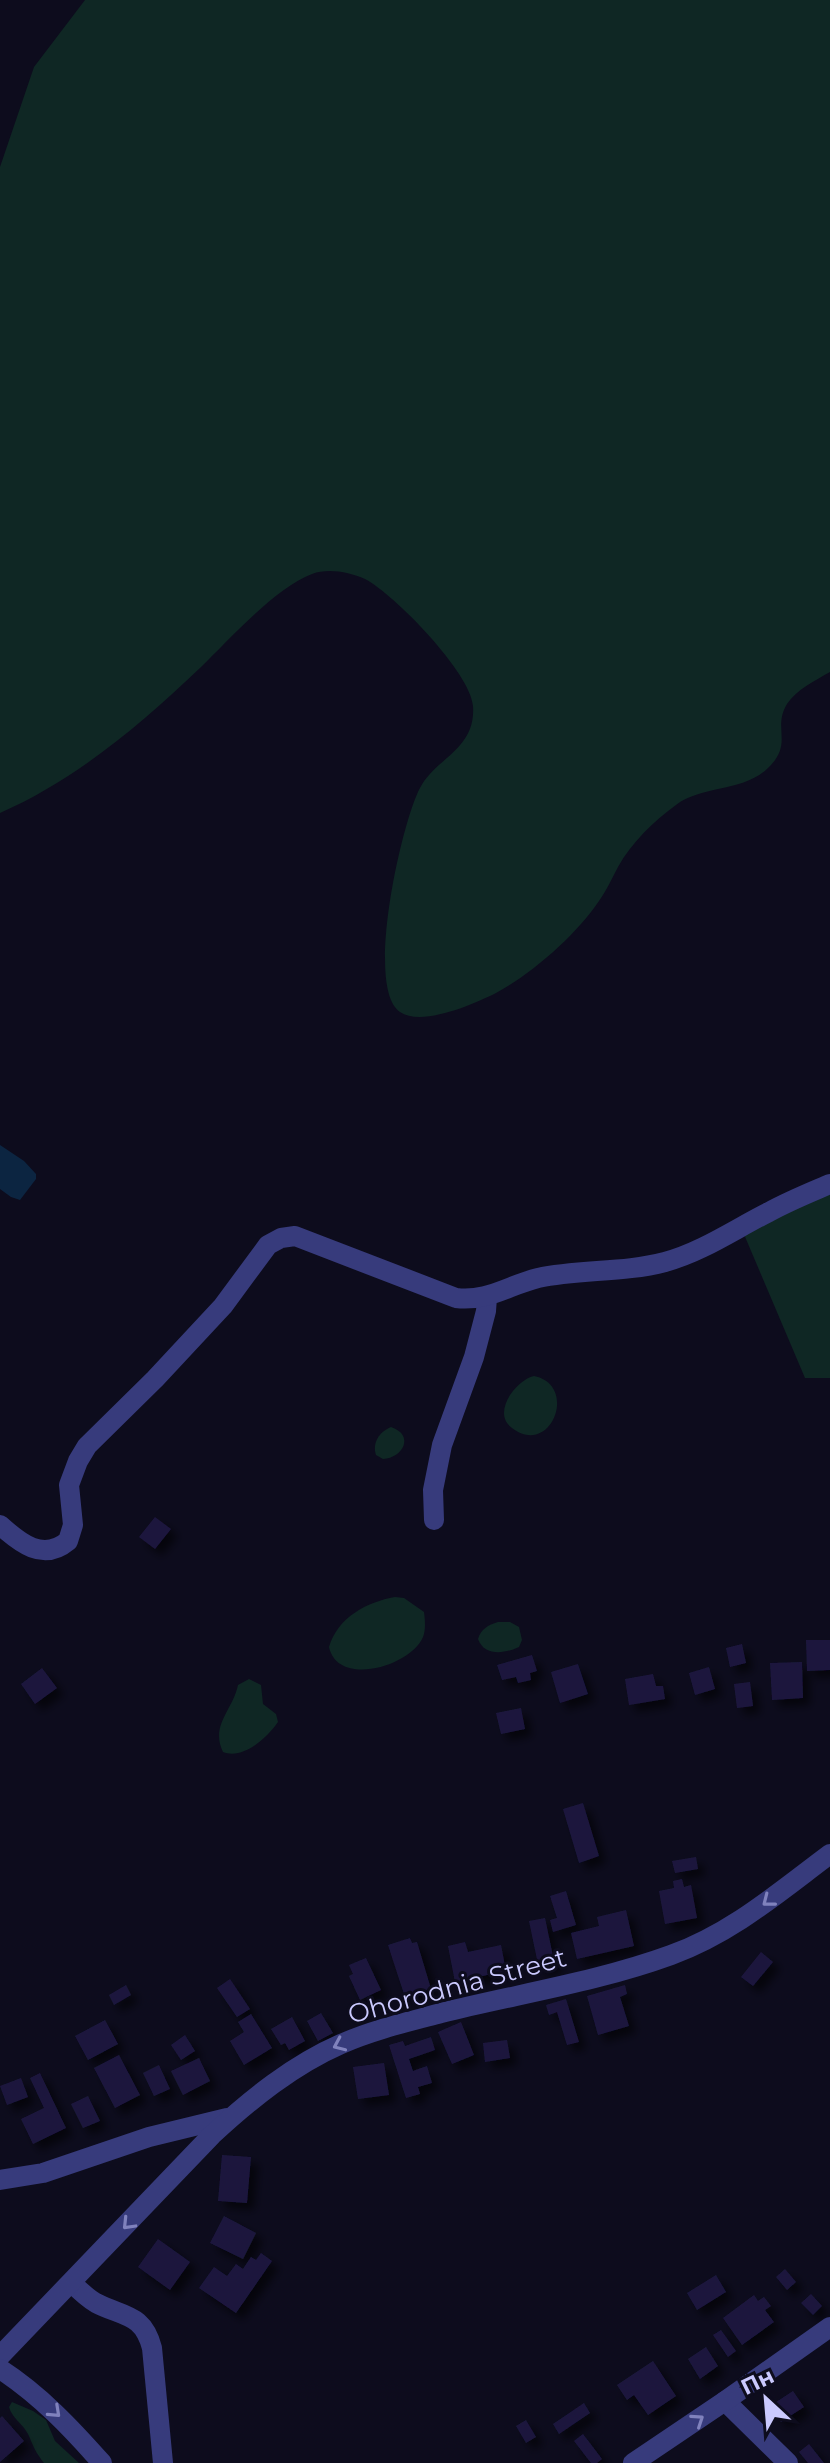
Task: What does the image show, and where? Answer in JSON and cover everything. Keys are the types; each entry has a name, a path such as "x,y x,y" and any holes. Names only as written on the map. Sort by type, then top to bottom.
{"street":[{"path":"0,1525 27,1547 39,1551 62,1546 71,1537 73,1525 69,1485 87,1446 214,1316 262,1252 274,1241 295,1236 456,1298 475,1299 548,1276 620,1270 667,1261 830,1184"},
{"path":"434,1520 433,1490 442,1445 474,1357 487,1297"},
{"name":"Ohorodnia Street","path":"0,2180 43,2173 149,2137 232,2117 296,2068 364,2035 424,2017 630,1968 693,1946 756,1911 830,1854"},
{"path":"0,2356 232,2117"},
{"path":"72,2283 91,2301 138,2321 146,2331 152,2348 163,2463"},
{"path":"633,2463 830,2327"},
{"path":"0,2369 54,2410 102,2463"},
{"path":"725,2401 788,2463"}],"green space":[{"path":"85,0 830,0 830,672 801,690 787,704 781,721 780,751 768,768 747,781 698,794 667,812 630,849 590,914 566,940 510,985 462,1008 421,1017 400,1012 390,997 385,972 386,939 396,867 412,806 427,778 462,743 472,721 473,706 469,692 446,655 394,601 365,579 325,571 298,581 268,603 131,730 55,784 0,813 0,167 34,67"},
{"path":"830,1191 830,1378 805,1378 743,1232"},
{"path":"534,1376 548,1382 555,1392 557,1404 548,1427 538,1434 526,1435 506,1422 505,1406 514,1390"},
{"path":"391,1427 403,1435 404,1446 396,1455 383,1459 376,1455 376,1442"},
{"path":"395,1597 404,1598 424,1612 424,1634 416,1647 405,1657 375,1668 360,1670 346,1667 335,1660 329,1647 346,1619 364,1607"},
{"path":"498,1622 510,1622 519,1627 522,1640 519,1647 495,1652 481,1645 478,1639 481,1633"},
{"path":"249,1679 261,1685 263,1704 276,1714 278,1722 268,1735 246,1750 231,1754 223,1752 219,1734 221,1726 238,1685"},
{"path":"12,2402 46,2420 55,2441 79,2463 44,2463 26,2430 10,2411"}],"water":[{"path":"0,1145 24,1161 36,1174 36,1179 20,1200 0,1189"}],"building":[{"path":"155,1517 171,1529 155,1549 139,1537"},
{"path":"806,1640 830,1640 830,1670 807,1671"},
{"path":"742,1644 746,1663 730,1667 726,1648"},
{"path":"532,1655 537,1671 530,1673 531,1680 518,1683 516,1677 502,1680 497,1665"},
{"path":"802,1662 803,1698 772,1700 770,1663"},
{"path":"578,1664 588,1694 560,1703 551,1672"},
{"path":"709,1667 715,1689 695,1695 689,1673"},
{"path":"42,1668 57,1688 35,1704 21,1684"},
{"path":"653,1674 656,1686 663,1686 665,1699 629,1705 625,1679"},
{"path":"750,1682 753,1706 737,1708 734,1684"},
{"path":"521,1708 525,1729 501,1734 496,1713"},
{"path":"583,1803 599,1856 579,1863 563,1809"},
{"path":"696,1857 698,1869 675,1873 672,1861"},
{"path":"682,1879 684,1887 691,1885 697,1918 665,1924 659,1891 674,1888 673,1881"},
{"path":"566,1891 576,1925 553,1932 550,1920 557,1918 550,1896"},
{"path":"626,1910 634,1946 577,1959 571,1933 599,1926 597,1917"},
{"path":"545,1918 555,1966 539,1969 529,1921"},
{"path":"410,1938 412,1943 417,1942 431,1989 405,1997 388,1945"},
{"path":"465,1942 468,1952 501,1945 506,1971 455,1982 448,1946"},
{"path":"761,1952 773,1962 753,1986 741,1977"},
{"path":"366,1958 381,1990 360,2000 349,1976 353,1974 349,1965"},
{"path":"230,1979 250,2009 237,2017 217,1988"},
{"path":"126,1985 131,1995 114,2005 109,1995"},
{"path":"625,1985 627,1994 620,1997 629,2026 598,2035 587,1996"},
{"path":"566,1999 579,2042 567,2045 557,2012 549,2015 546,2005"},
{"path":"321,2013 333,2033 318,2041 307,2021"},
{"path":"251,2014 272,2048 244,2065 230,2041 244,2032 238,2022"},
{"path":"292,2017 305,2041 289,2050 285,2043 281,2045 271,2029"},
{"path":"105,2020 118,2044 88,2060 75,2036"},
{"path":"461,2022 474,2055 452,2064 438,2032"},
{"path":"185,2035 195,2051 181,2060 171,2045"},
{"path":"431,2037 435,2050 409,2059 413,2071 427,2066 432,2083 418,2087 420,2094 406,2098 389,2045 403,2041 405,2046"},
{"path":"507,2040 510,2058 485,2062 483,2043"},
{"path":"119,2055 140,2095 115,2108 94,2068"},
{"path":"199,2058 210,2081 183,2095 171,2071"},
{"path":"384,2063 389,2095 358,2099 353,2067"},
{"path":"159,2065 170,2089 154,2096 143,2073"},
{"path":"40,2073 66,2128 33,2144 21,2119 44,2108 30,2078"},
{"path":"21,2078 28,2097 7,2105 0,2086"},
{"path":"88,2096 100,2121 83,2128 71,2104"},
{"path":"222,2155 251,2157 247,2203 218,2201"},
{"path":"224,2216 256,2233 243,2259 210,2243"},
{"path":"158,2239 190,2262 170,2290 138,2267"},
{"path":"261,2253 272,2261 236,2313 199,2288 214,2267 227,2276 236,2264 243,2269 251,2257 256,2260"},
{"path":"785,2269 796,2282 787,2290 776,2277"},
{"path":"716,2275 726,2292 697,2310 687,2293"},
{"path":"811,2294 822,2306 813,2315 801,2303"},
{"path":"754,2295 758,2301 764,2297 771,2306 765,2310 774,2322 742,2345 723,2318"},
{"path":"721,2330 736,2351 728,2357 713,2335"},
{"path":"706,2347 718,2366 700,2379 688,2359"},
{"path":"653,2361 676,2396 648,2415 634,2395 627,2400 617,2385"},
{"path":"793,2391 804,2407 781,2422 770,2406"},
{"path":"584,2403 590,2413 559,2434 553,2424"},
{"path":"2,2416 24,2441 0,2462 0,2418"},
{"path":"526,2420 536,2437 526,2443 516,2426"},
{"path":"583,2434 602,2459 597,2463 591,2463 574,2441"},
{"path":"809,2444 824,2463 808,2463 799,2452"}]}
